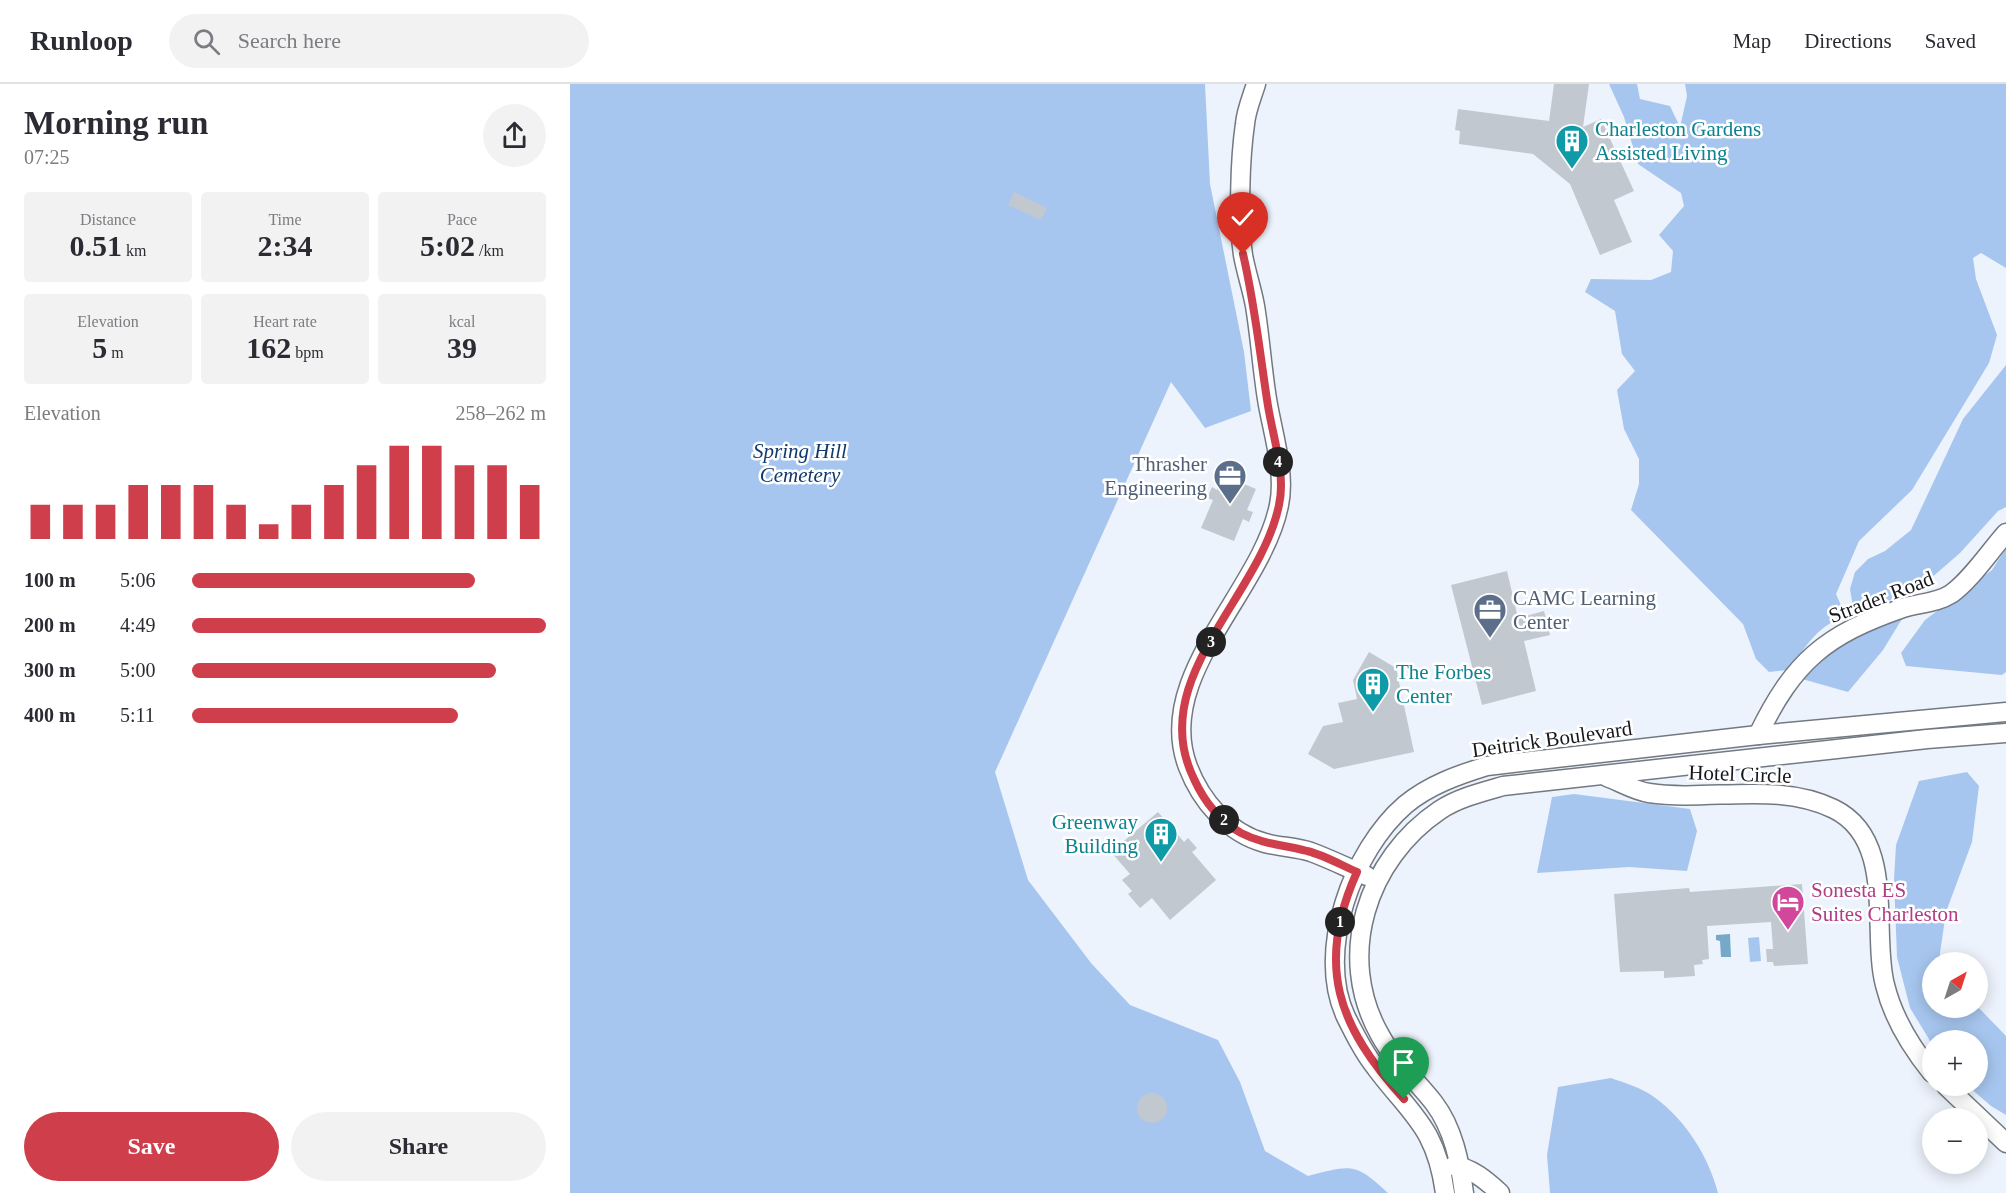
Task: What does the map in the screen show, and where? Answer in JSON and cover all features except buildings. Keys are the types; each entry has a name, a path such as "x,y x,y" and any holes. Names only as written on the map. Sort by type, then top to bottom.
{"street":[{"path":"1256,84 1245,123 1242,181 1243,254 1255,305 1279,472 1280,502 1273,530 1261,556 1202,657 1186,692 1180,725 1183,750 1202,795 1219,816 1239,832 1263,843 1309,851 1377,881"},
{"name":"Strader Road","path":"1758,735 1772,706 1794,674 1814,653 1834,638 1904,608 1932,602 1951,594 2006,533"},
{"name":"Deitrick Boulevard","path":"1445,1193 1437,1152 1422,1122 1376,1069 1345,1014 1336,980 1336,951 1345,899 1377,834 1406,805 1453,777 1487,766 1758,735 2006,712"},
{"name":"Deitrick Boulevard","path":"1464,1193 1453,1140 1435,1104 1379,1034 1367,1003 1358,955 1360,934 1377,881 1391,855 1413,830 1441,809 1477,793 1503,786 2006,733"},
{"name":"Hotel Circle","path":"1605,776 1647,793 1701,796 1778,794 1810,800 1836,810 1855,825 1874,858 1884,982 1901,1027 1922,1060"},
{"path":"1957,1096 2006,1143"},
{"path":"1439,1165 1460,1166 1485,1179 1500,1193"}],"green space":[{"name":"Spring Hill Cemetery","path":"570,84 1205,84 1210,184 1244,352 1251,411 1205,428 1171,382 995,772 1028,880 1091,963 1130,1005 1218,1040 1240,1082 1265,1151 1308,1176 1344,1168 1360,1171 1388,1193 570,1193"},
{"path":"1609,84 1637,84 1640,99 1670,106 1680,127 1687,96 1685,84 2006,84 2006,268 1981,253 1973,258 1976,279 1997,335 1989,363 1912,490 1859,541 1836,594 1847,619 1837,620 1821,630 1788,670 1769,672 1756,659 1743,624 1631,510 1639,484 1639,459 1624,429 1617,390 1635,371 1622,354 1615,311 1585,292 1591,279 1651,280 1671,272 1673,251 1659,235 1684,206 1681,193 1638,164 1624,117"},
{"path":"2006,365 2006,507 1998,511 1960,553 1930,579 1870,611 1860,613 1853,607 1850,589 1855,572 1868,559 1885,551 1911,530 1963,419"},
{"path":"2006,548 2006,672 2002,675 1906,666 1901,653 1925,620 1992,570"},
{"path":"1891,618 1902,619 1883,650 1848,692 1802,679 1820,655"},
{"path":"1967,772 1979,786 1972,842 1946,912 1940,952 1922,952 1922,1018 1988,1017 2006,1036 2006,1115 1980,1096 1988,1096 1988,1030 1923,1030 1910,1008 1897,957 1894,879 1896,845 1919,781"},
{"path":"1574,794 1690,809 1697,831 1687,871 1629,867 1537,873 1552,797"},
{"path":"1759,937 1761,961 1750,962 1748,938"},
{"path":"1611,1078 1649,1094 1676,1116 1702,1153 1718,1193 1550,1193 1547,1155 1558,1087"}],"shaded area":[{"path":"1730,934 1731,957 1721,957 1720,941 1716,940 1716,935"}],"place":[{"name":"Charleston Gardens Assisted Living","path":"1572,170"},
{"name":"Thrasher Engineering","path":"1230,505"},
{"name":"CAMC Learning Center","path":"1490,639"},
{"name":"The Forbes Center","path":"1373,713"},
{"name":"Greenway Building","path":"1161,863"},
{"name":"Sonesta ES Suites Charleston","path":"1788,931"}],"route":[{"path":"1243,254 1255,305 1259,347 1279,472 1280,502 1273,530 1261,556 1202,657 1186,692 1180,725 1183,750 1188,767 1202,795 1219,816 1239,832 1263,843 1309,851 1357,872 1345,899 1340,921 1336,951 1336,980 1345,1014 1361,1045 1376,1069 1404,1099"}]}
